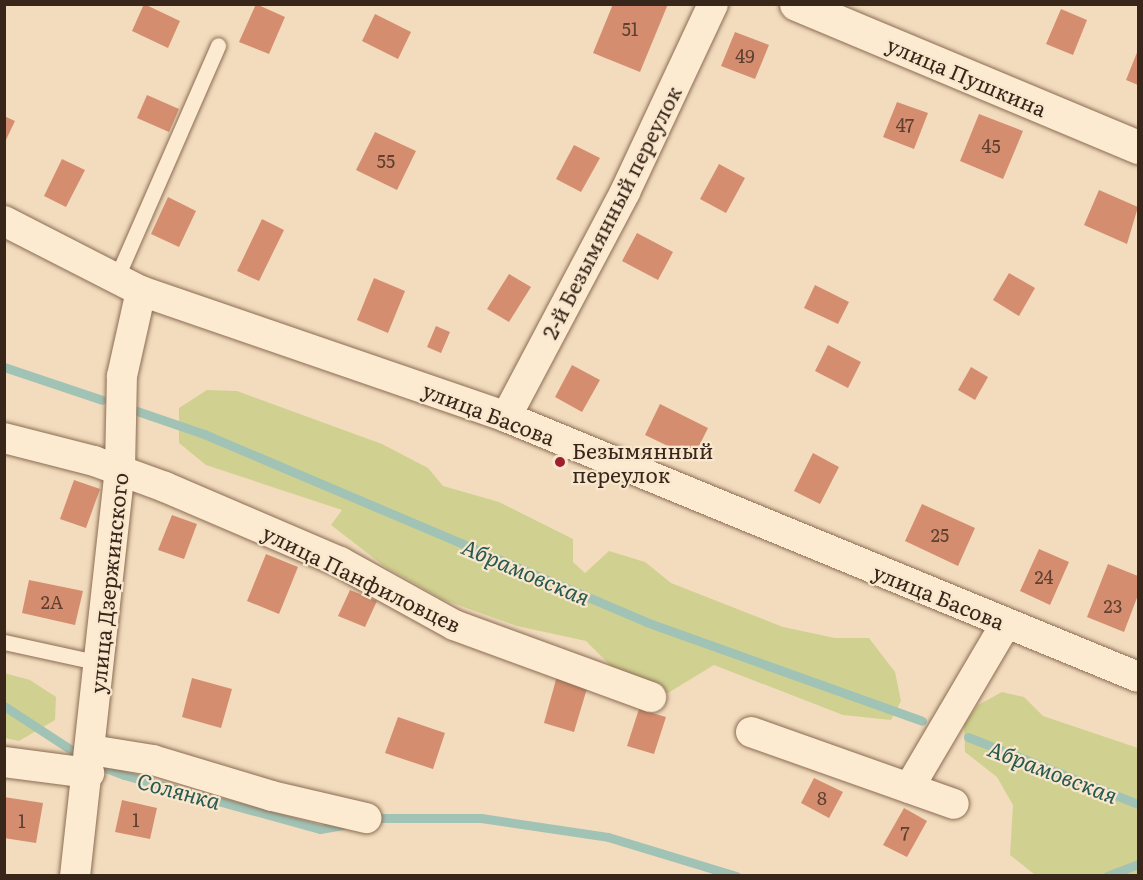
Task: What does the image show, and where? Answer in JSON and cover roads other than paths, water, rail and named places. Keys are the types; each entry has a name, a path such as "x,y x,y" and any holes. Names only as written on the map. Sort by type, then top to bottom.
{"street":[{"name":"2-й Безымянный переулок","path":"506,417 625,192 713,4"},
{"name":"улица Пушкина","path":"796,4 1138,147"},
{"name":"улица Басова","path":"4,221 128,285 506,417 1138,677"},
{"name":"улица Дзержинского","path":"75,876 90,762 120,469 122,376 128,285"},
{"name":"улица Панфиловцев","path":"4,438 120,469 340,562 454,625 651,697"},
{"path":"909,788 1006,623"},
{"path":"751,732 954,804"},
{"path":"4,762 153,760 272,796 366,818"}],"lane":[{"path":"128,285 218,45"},
{"path":"4,642 100,663"}],"waterway":[{"name":"Абрамовская","path":"4,367 102,400"},
{"name":"Абрамовская","path":"134,410 204,434 646,622 922,721"},
{"name":"Солянка","path":"4,706 90,762 124,775 320,829 355,823"},
{"name":"Абрамовская","path":"968,737 1138,804"},
{"path":"371,818 481,818 608,837 736,876"},
{"path":"1107,876 1138,864"}],"place":[{"name":"Безымянный переулок","path":"560,462"}]}
